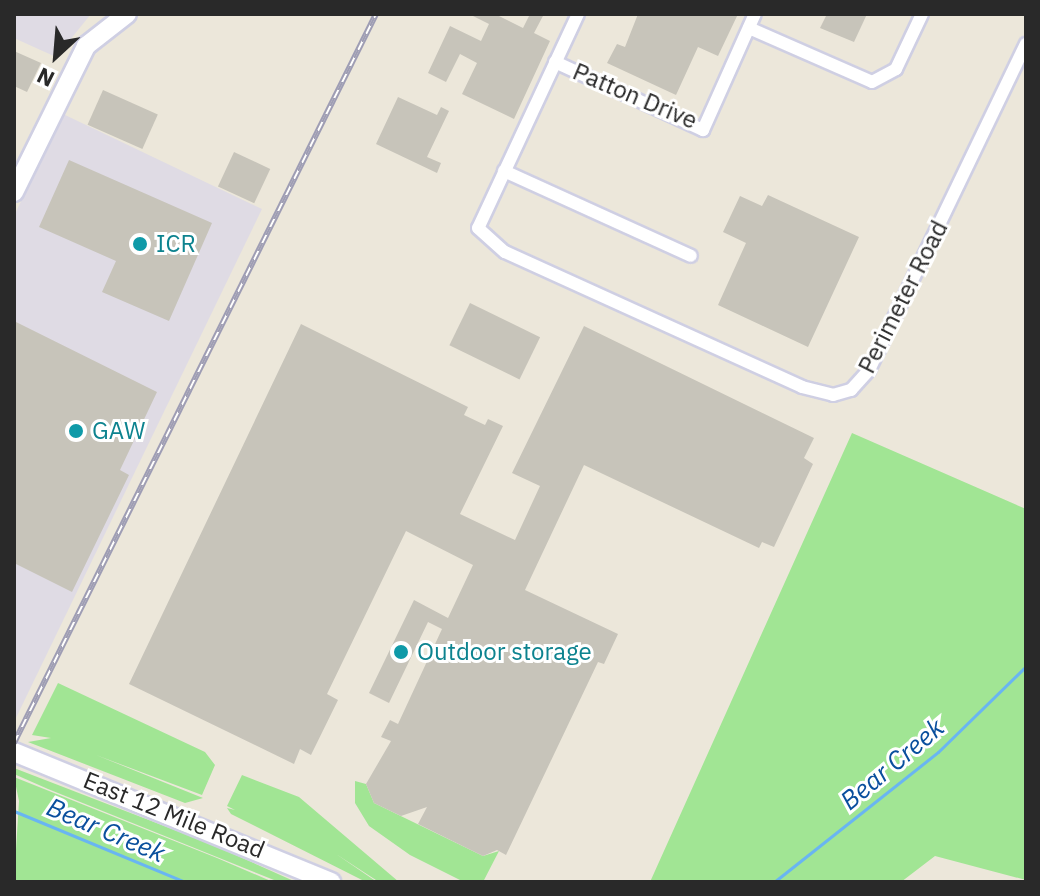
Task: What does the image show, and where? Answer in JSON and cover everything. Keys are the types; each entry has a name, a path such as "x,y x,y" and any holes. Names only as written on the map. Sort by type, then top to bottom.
{"main road":[{"path":"14,192 86,46 127,14"},
{"name":"East 12 Mile Road","path":"14,752 331,882"}],"street":[{"path":"578,14 504,171 691,256"},
{"name":"Patton Drive","path":"555,62 703,130 755,14"},
{"path":"749,28 872,82 896,69 922,14"},
{"name":"Perimeter Road","path":"504,171 478,228 505,252 812,392 843,393 869,370 1026,44"}],"shaded area":[{"path":"14,14 91,14 56,57 14,38"},
{"path":"63,114 262,209 14,722 14,216"}],"green space":[{"path":"852,433 1026,509 1026,880 935,856 901,882 650,882"},
{"path":"58,683 205,752 215,765 202,795 96,755 203,798 185,803 28,742 51,738 32,735"},
{"path":"14,768 211,844 296,882 279,882 48,789 14,774"},
{"path":"242,775 299,797 399,882 379,882 336,854 377,882 366,882 231,814 227,808 235,810 227,806"},
{"path":"14,777 273,882 14,882 19,801"},
{"path":"355,781 366,784 374,803 483,856 499,851 483,882 464,882 410,855 369,826 355,803"}],"building":[{"path":"469,14 495,14 523,28 530,14 544,14 534,33 550,41 514,119 462,94 477,63 460,54 446,82 428,73 450,26 481,41 489,24"},
{"path":"638,14 738,14 718,56 698,47 676,95 607,63 617,44 625,47"},
{"path":"827,14 867,14 854,42 820,28"},
{"path":"14,51 41,63 27,92 14,86"},
{"path":"103,90 158,114 142,149 88,125"},
{"path":"398,97 437,115 441,107 449,111 427,157 441,163 437,173 376,144"},
{"path":"234,152 270,169 254,203 218,186"},
{"name":"ICR","path":"69,160 212,223 169,321 102,292 116,261 39,227"},
{"path":"768,195 859,237 808,347 718,305 746,243 723,232 740,196 762,206"},
{"path":"470,303 540,337 520,379 449,345"},
{"name":"GAW","path":"14,321 157,392 120,470 129,475 72,592 14,563"},
{"path":"301,324 468,407 464,415 485,425 488,419 503,426 460,514 515,540 540,486 512,473 584,326 814,438 804,458 813,464 774,547 762,542 759,548 584,465 525,590 618,634 604,664 598,662 506,855 497,850 483,856 418,824 427,807 401,816 374,803 366,784 391,741 381,737 390,720 398,724 442,629 428,622 389,703 369,693 414,600 448,618 473,565 406,531 327,694 338,700 311,755 300,749 294,764 129,684"}],"waterway":[{"name":"Bear Creek","path":"774,882 938,752 1026,666"},
{"name":"Bear Creek","path":"14,811 185,882"}],"railway":[{"path":"14,743 376,14"}],"place":[{"name":"ICR","path":"140,244"},
{"name":"GAW","path":"76,431"},
{"name":"Outdoor storage","path":"401,652"}]}
